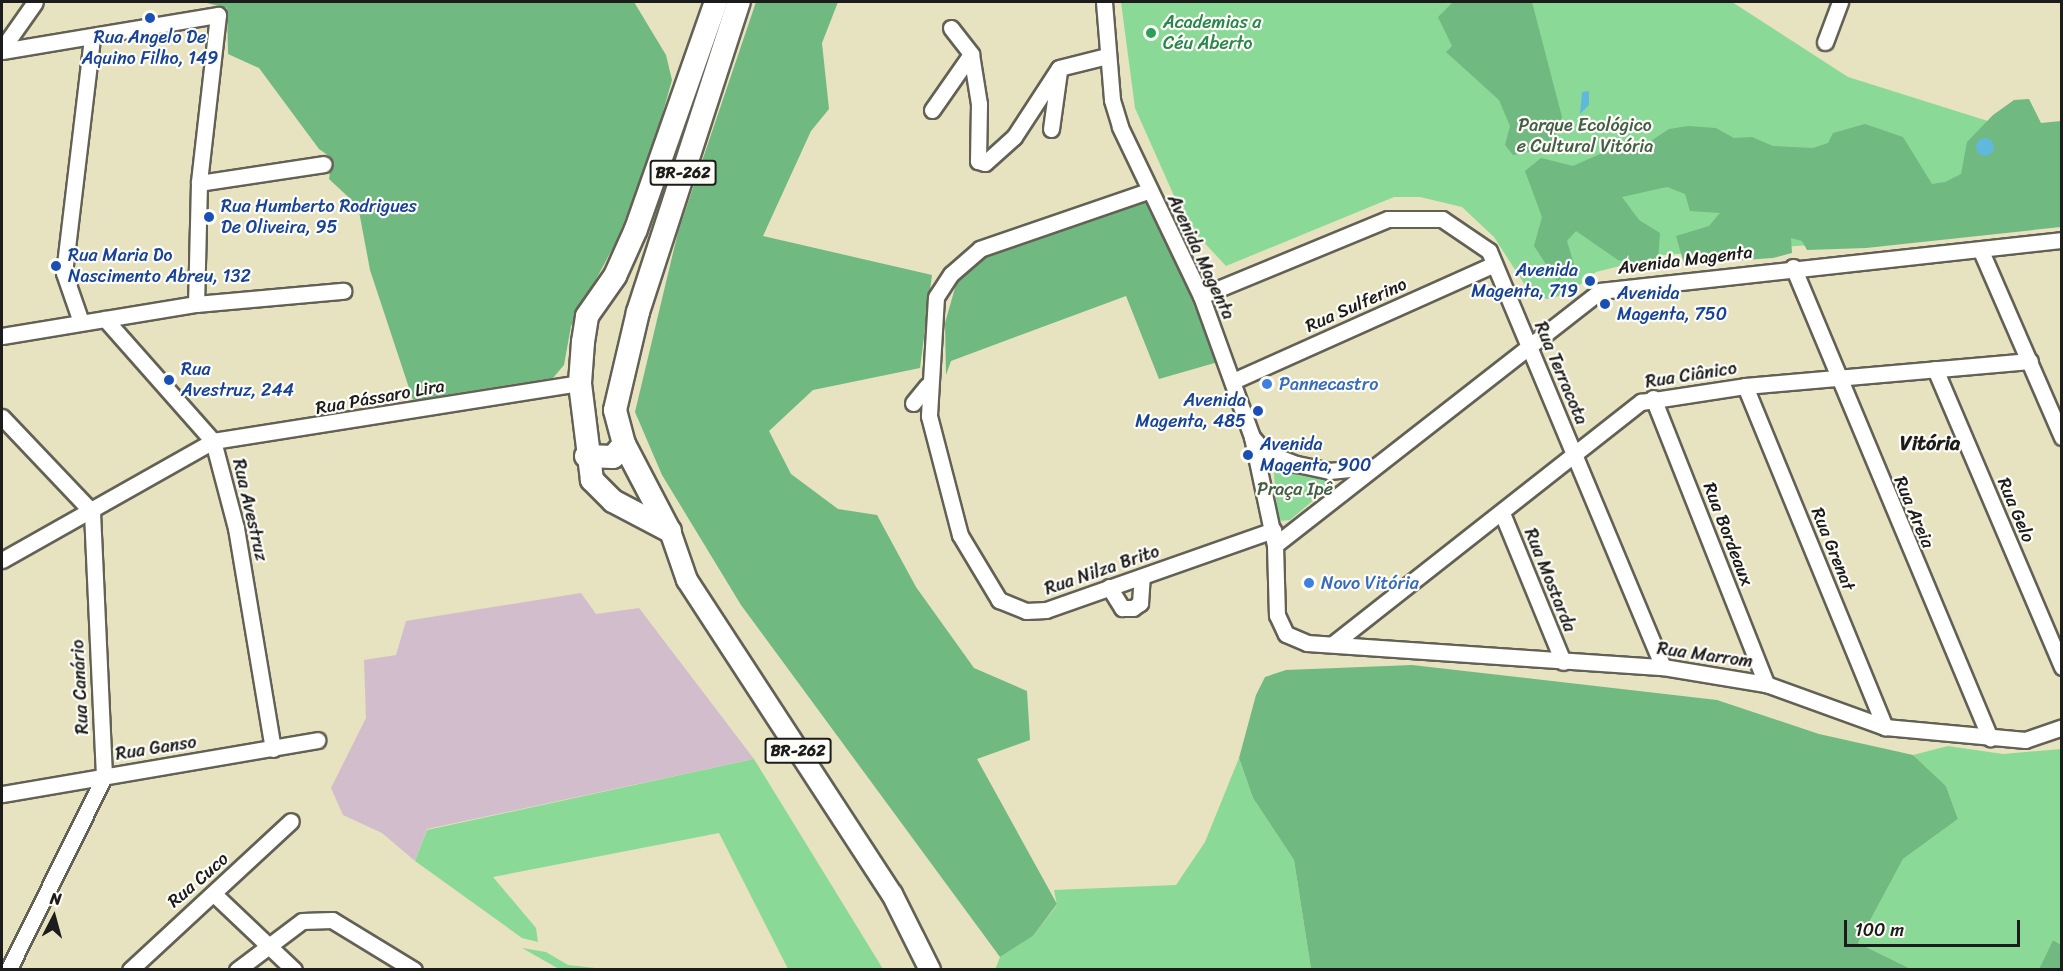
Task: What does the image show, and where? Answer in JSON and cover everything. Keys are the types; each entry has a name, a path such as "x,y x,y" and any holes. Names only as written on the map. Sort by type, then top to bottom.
{"highway":[{"name":"BR-262","path":"670,531 601,492 586,456 580,382 587,316 615,276 636,230 716,2"},
{"name":"BR-262","path":"670,531 624,444 615,410 629,345 739,2"},
{"path":"586,456 613,457 624,444"}],"main road":[{"name":"BR-262","path":"670,531 687,580 892,894 930,969"}],"street":[{"path":"2,50 35,2"},
{"name":"Avenida Magenta","path":"1104,2 1107,56 1120,128 1148,191 1201,296 1233,381 1252,437 1274,538 1342,492 1371,467 1600,291 1793,267 1981,251 2061,240"},
{"path":"1825,42 1839,2"},
{"path":"2,50 218,15 199,183 196,304"},
{"path":"951,28 971,54 979,104 978,161 985,163 1014,137 1059,69 1107,56"},
{"path":"81,322 64,273 92,37"},
{"path":"932,110 971,54"},
{"path":"1051,129 1059,69"},
{"path":"199,183 324,164"},
{"name":"Rua Nilza Brito","path":"1148,191 980,249 951,274 936,297 927,386 944,485 960,535 999,600 1026,611 1046,610 1109,587 1274,538"},
{"name":"Rua Terracota","path":"1201,296 1388,219 1442,219 1488,251 1663,667"},
{"path":"1981,251 2061,437"},
{"name":"Rua Sulferino","path":"1233,381 1494,264"},
{"name":"Rua Areia","path":"1793,267 1836,379 1990,738"},
{"path":"2,336 196,304 343,291"},
{"name":"Rua Avestruz","path":"105,319 213,441 237,528 273,749"},
{"name":"Rua Ciânico","path":"1333,644 1641,402 1653,398 1745,386 2030,361"},
{"name":"Rua Gelo","path":"1935,369 2061,667"},
{"name":"Rua Pássaro Lira","path":"2,560 92,512 213,441 580,382"},
{"path":"913,403 927,386"},
{"name":"Rua Grenat","path":"1745,386 1885,727"},
{"name":"Rua Bordeaux","path":"1653,398 1766,684"},
{"path":"2,417 92,512"},
{"path":"1252,437 1265,452 1337,470 1371,467"},
{"path":"1337,470 1342,492"},
{"name":"Rua Canário","path":"8,969 104,777 92,512"},
{"name":"Rua Mostarda","path":"1502,513 1563,662"},
{"name":"Rua Marrom","path":"1274,538 1277,615 1286,634 1307,643 1663,667 1766,684 1885,727 2025,740 2061,727"},
{"path":"1109,587 1122,608 1133,608 1140,603 1142,577"},
{"name":"Rua Ganso","path":"2,794 317,740"},
{"name":"Rua Cuco","path":"130,969 162,935 216,895 291,821"},
{"path":"216,895 268,941 294,969"},
{"path":"237,969 268,941 302,921 332,920 414,969"}],"shaded area":[{"path":"581,593 596,614 639,608 754,759 427,829 415,861 382,833 343,815 331,788 366,718 364,660 396,655 406,621"}],"green space":[{"path":"203,2 634,2 666,55 672,80 651,154 616,242 571,326 564,365 553,378 413,400 370,270 358,206 329,179 332,158 319,149 259,68 228,54 227,8"},
{"path":"756,2 838,2 822,43 829,109 811,131 763,236 932,275 920,368 813,390 769,431 791,474 838,509 877,515 916,587 974,668 1027,691 1030,740 977,759 1057,904 1033,936 1000,957 741,605 662,475 635,412 678,232"},
{"name":"Parque Ecológico e Cultural Vitória","path":"1121,2 1732,2 1848,77 2039,137 1854,242 1663,255 1596,272 1568,294 1547,299 1530,293 1494,237 1462,207 1420,197 1394,197 1226,266 1186,223 1135,108"},
{"path":"1532,2 1562,117 1551,148 1513,155 1505,145 1510,126 1499,100 1446,52 1452,46 1438,17 1452,3"},
{"path":"2029,99 2041,123 2061,121 2061,227 1866,248 1807,250 1802,241 1791,238 1792,253 1773,258 1684,264 1676,236 1709,226 1720,213 1690,211 1685,194 1667,187 1622,197 1639,220 1660,233 1658,261 1641,266 1618,260 1576,231 1567,241 1576,271 1557,281 1534,246 1542,217 1525,171 1541,158 1573,166 1609,150 1640,148 1669,129 1688,126 1716,128 1734,138 1752,137 1773,146 1813,148 1828,143 1833,133 1865,124 1903,137 1932,184 1945,182 1961,174 1967,142 1993,115 2014,100"},
{"path":"1150,200 1218,362 1159,379 1126,296 951,361 946,375 945,323 957,281 985,256"},
{"name":"Praça Ipê","path":"1273,463 1328,479 1329,487 1290,520 1278,521"},
{"path":"1412,665 1717,700 1819,734 1913,755 1946,786 1958,819 1903,859 1858,943 1911,969 1311,969 1294,860 1253,798 1239,758 1256,695 1265,677 1286,670"},
{"path":"1948,746 2003,754 2061,749 2061,945 2053,940 2039,969 1911,969 1858,943 1903,859 1958,819 1946,786 1913,755"},
{"path":"1239,758 1253,798 1294,860 1311,969 995,970 1000,957 1033,936 1057,905 1054,890 1176,885 1205,842"},
{"path":"754,759 883,969 788,969 719,833 493,877 536,928 538,942 522,938 415,861 427,830"},
{"path":"2053,940 2061,945 2061,969 2039,969"},
{"path":"522,948 546,952 568,965 604,969 559,969"}],"water":[{"path":"1589,91 1589,105 1580,114 1582,92"},
{"path":"1985,138 1991,141 1994,147 1991,153 1985,156 1979,153 1976,147 1979,141"}],"place":[{"name":"Rua Angelo De Aquino Filho, 149","path":"150,18"},
{"name":"Academias a Céu Aberto","path":"1151,33"},
{"name":"Rua Humberto Rodrigues De Oliveira, 95","path":"209,217"},
{"name":"Rua Maria Do Nascimento Abreu, 132","path":"56,266"},
{"name":"Avenida Magenta, 719","path":"1590,281"},
{"name":"Avenida Magenta, 750","path":"1605,304"},
{"name":"Rua Avestruz, 244","path":"169,380"},
{"name":"Pannecastro","path":"1267,384"},
{"name":"Avenida Magenta, 485","path":"1258,411"},
{"name":"Avenida Magenta, 900","path":"1248,455"},
{"name":"Novo Vitória","path":"1309,583"}],"district":[{"name":"Vitória","path":"1930,443"}]}
